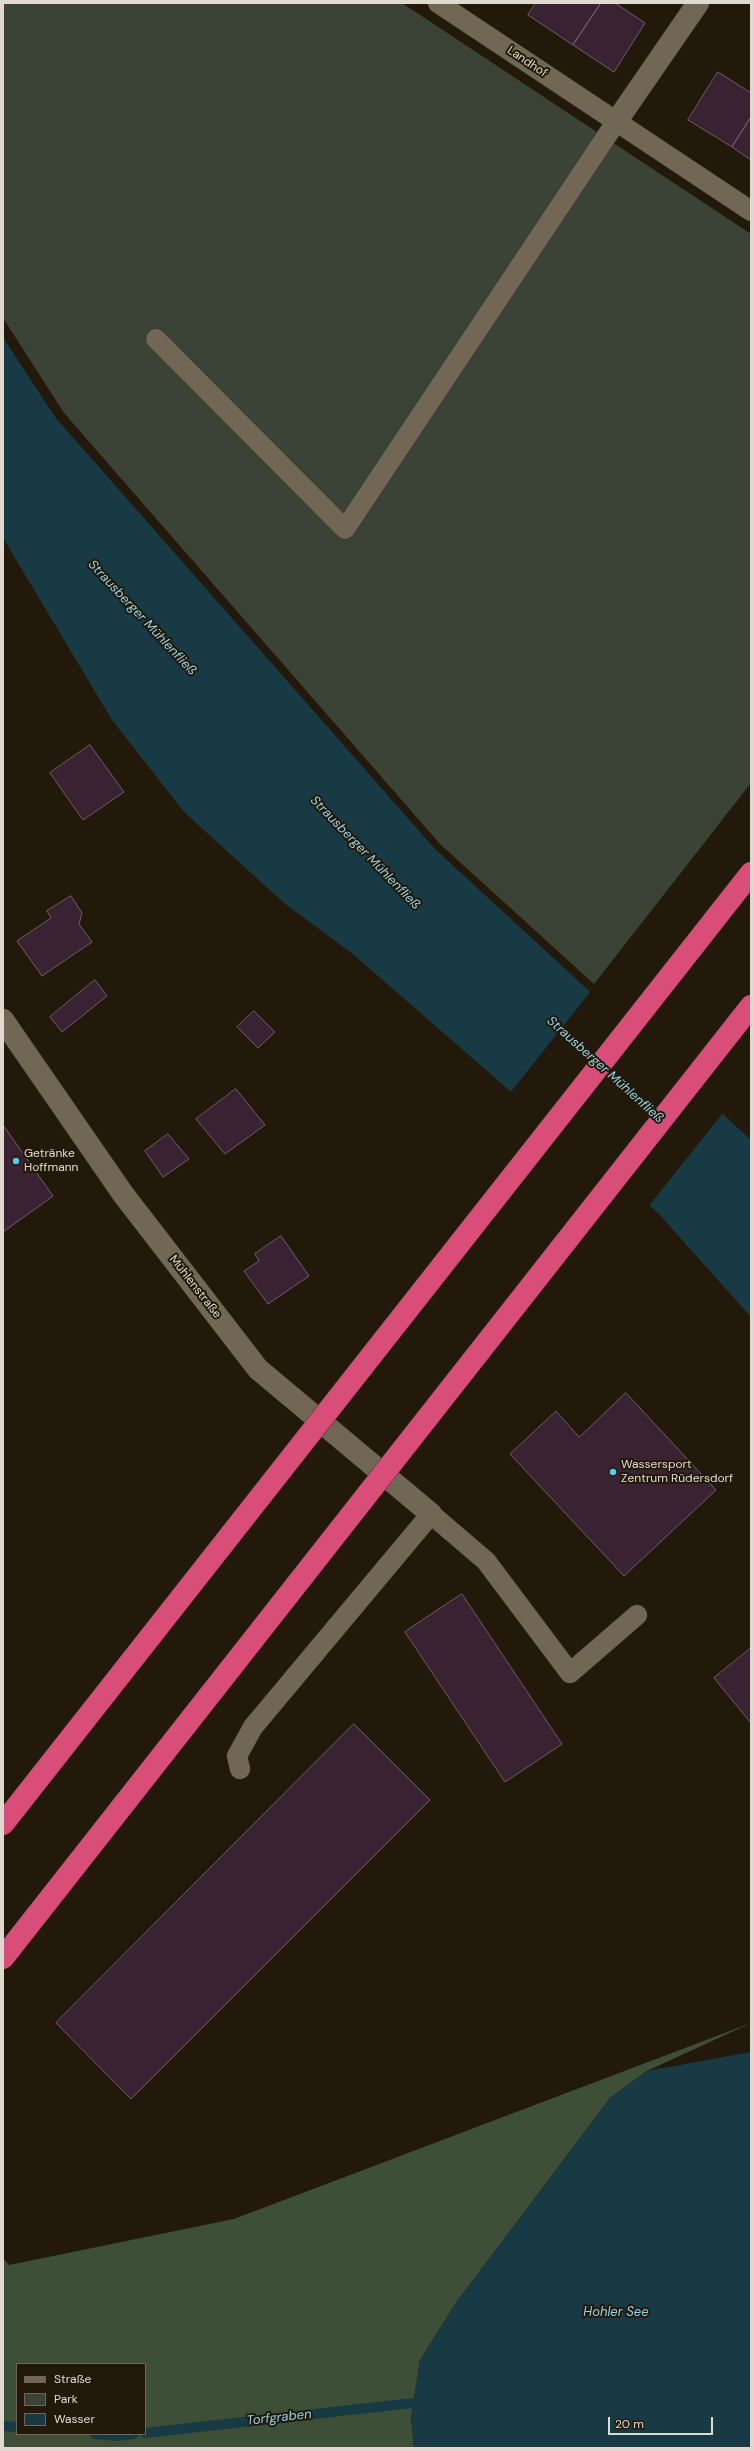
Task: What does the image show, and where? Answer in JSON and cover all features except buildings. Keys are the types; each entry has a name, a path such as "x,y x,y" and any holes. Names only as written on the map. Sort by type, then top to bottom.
{"highway":[{"path":"3,1824 751,873"},
{"path":"3,1958 751,1006"}],"street":[{"path":"616,122 698,3"},
{"name":"Mühlenstraße","path":"3,1020 123,1194 258,1370 431,1514"}],"lane":[{"name":"Landhof","path":"438,3 751,210"},
{"path":"156,339 345,529 616,122"},
{"path":"240,1770 237,1756 253,1726 431,1514 486,1561 570,1673 637,1615"}],"green space":[{"path":"3,3 402,3 751,234 751,783 594,984 440,844 64,413 3,318"},
{"path":"751,2023 647,2071 610,2098 458,2300 420,2360 411,2418 414,2448 3,2448 3,2258 9,2265 234,2219"}],"water":[{"name":"Strausberger Mühlenfließ","path":"3,337 55,417 435,849 751,1140 751,1317 658,1213 510,1091 354,955 284,903 184,812 112,720 3,538"},
{"name":"Hohler See","path":"751,2052 751,2448 414,2448 411,2418 420,2360 458,2300 610,2098 647,2071"}],"pier":[{"path":"591,991 723,1113 648,1207 510,1093"}],"waterway":[{"name":"Torfgraben","path":"146,2433 413,2403"},
{"name":"Torfgraben","path":"3,2426 16,2427"},
{"name":"Torfgraben","path":"106,2435 126,2435"}],"place":[{"name":"Getränke Hoffmann","path":"16,1161"},
{"name":"Wassersport Zentrum Rüdersdorf","path":"613,1472"}]}
